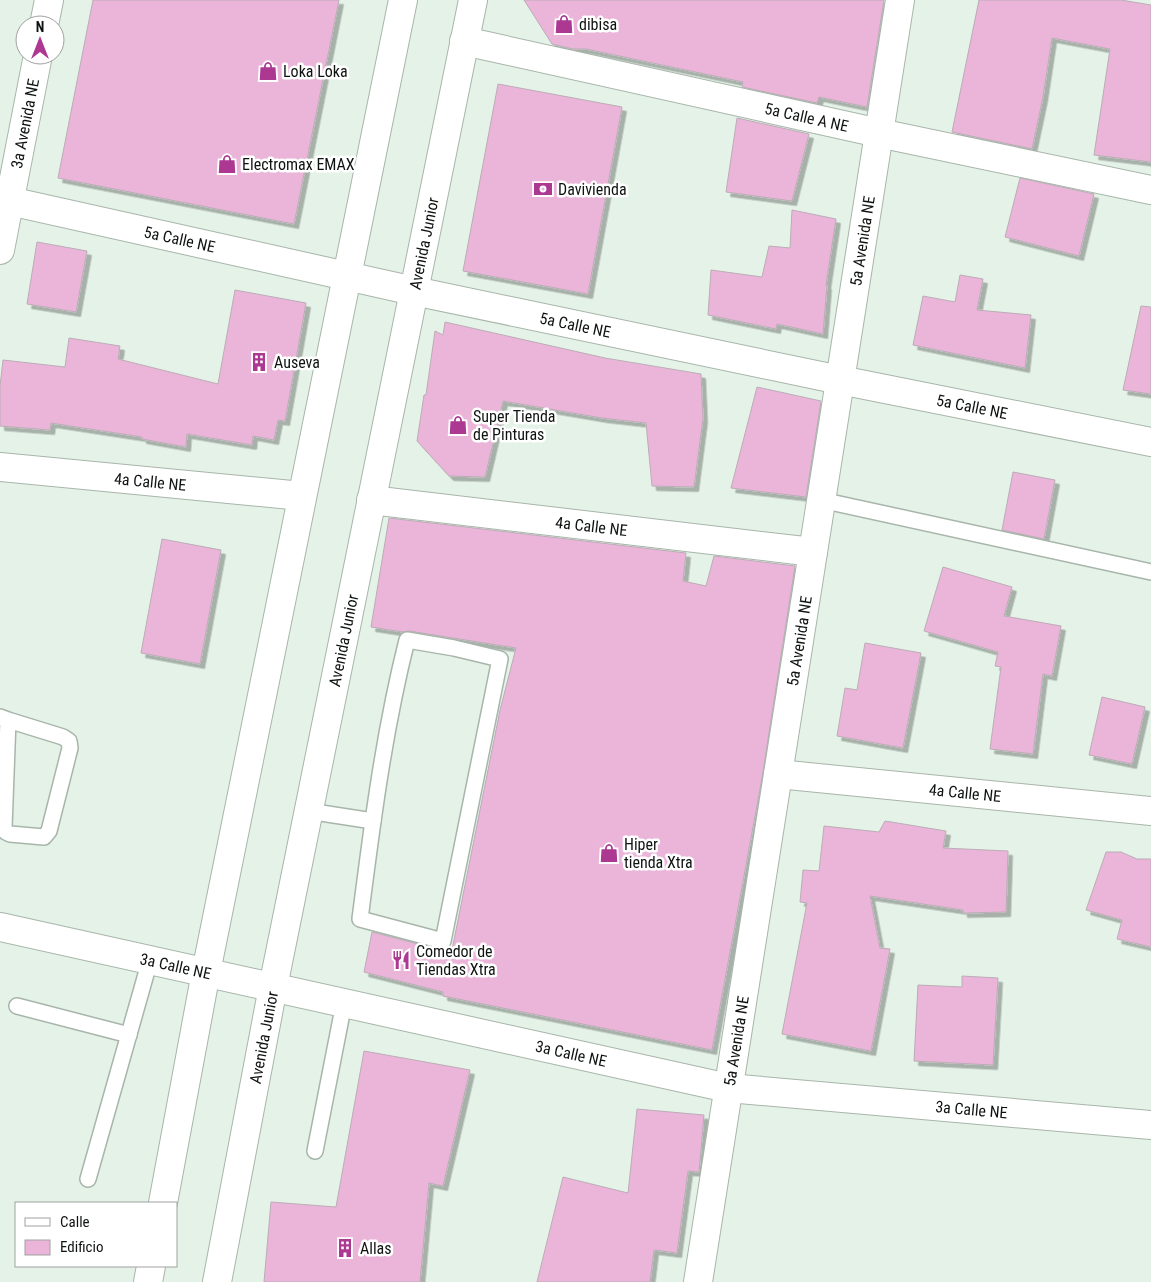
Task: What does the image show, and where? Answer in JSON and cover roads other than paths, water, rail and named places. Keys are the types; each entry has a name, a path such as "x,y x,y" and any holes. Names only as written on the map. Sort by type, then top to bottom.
{"street":[{"path":"46,15 49,0"},
{"path":"163,1202 206,972 403,0"},
{"name":"Avenida Junior","path":"217,1282 308,811 473,0"},
{"name":"5a Avenida NE","path":"698,1282 900,0"},
{"name":"5a Calle A NE","path":"464,41 879,133 1151,190"},
{"name":"3a Avenida NE","path":"0,250 5,200 36,65"},
{"name":"5a Calle NE","path":"5,200 414,291 840,380 1151,442"},
{"name":"4a Calle NE","path":"0,467 302,496"},
{"name":"4a Calle NE","path":"372,500 813,552"},
{"name":"4a Calle NE","path":"778,774 1151,810"},
{"name":"3a Calle NE","path":"0,927 728,1088 1151,1125"},
{"path":"148,1282 151,1267"}],"lane":[{"path":"821,500 1151,572"},
{"path":"407,640 500,658 443,941 360,919 373,821 392,701 407,640"},
{"path":"4,718 63,737 70,742 68,757 48,831 44,837 10,834 4,828 4,718"},
{"path":"308,811 373,821"},
{"path":"88,1180 150,960"},
{"path":"315,1151 344,1003"},
{"path":"17,1006 129,1035"}],"place":[{"name":"dibisa","path":"564,24"},
{"name":"Loka Loka","path":"268,71"},
{"name":"Electromax EMAX","path":"227,164"},
{"name":"Davivienda","path":"543,189"},
{"name":"Auseva","path":"259,362"},
{"name":"Super Tienda de Pinturas","path":"458,425"},
{"name":"Hiper tienda Xtra","path":"609,853"},
{"name":"Comedor de Tiendas Xtra","path":"401,960"},
{"name":"Allas","path":"345,1248"}]}
